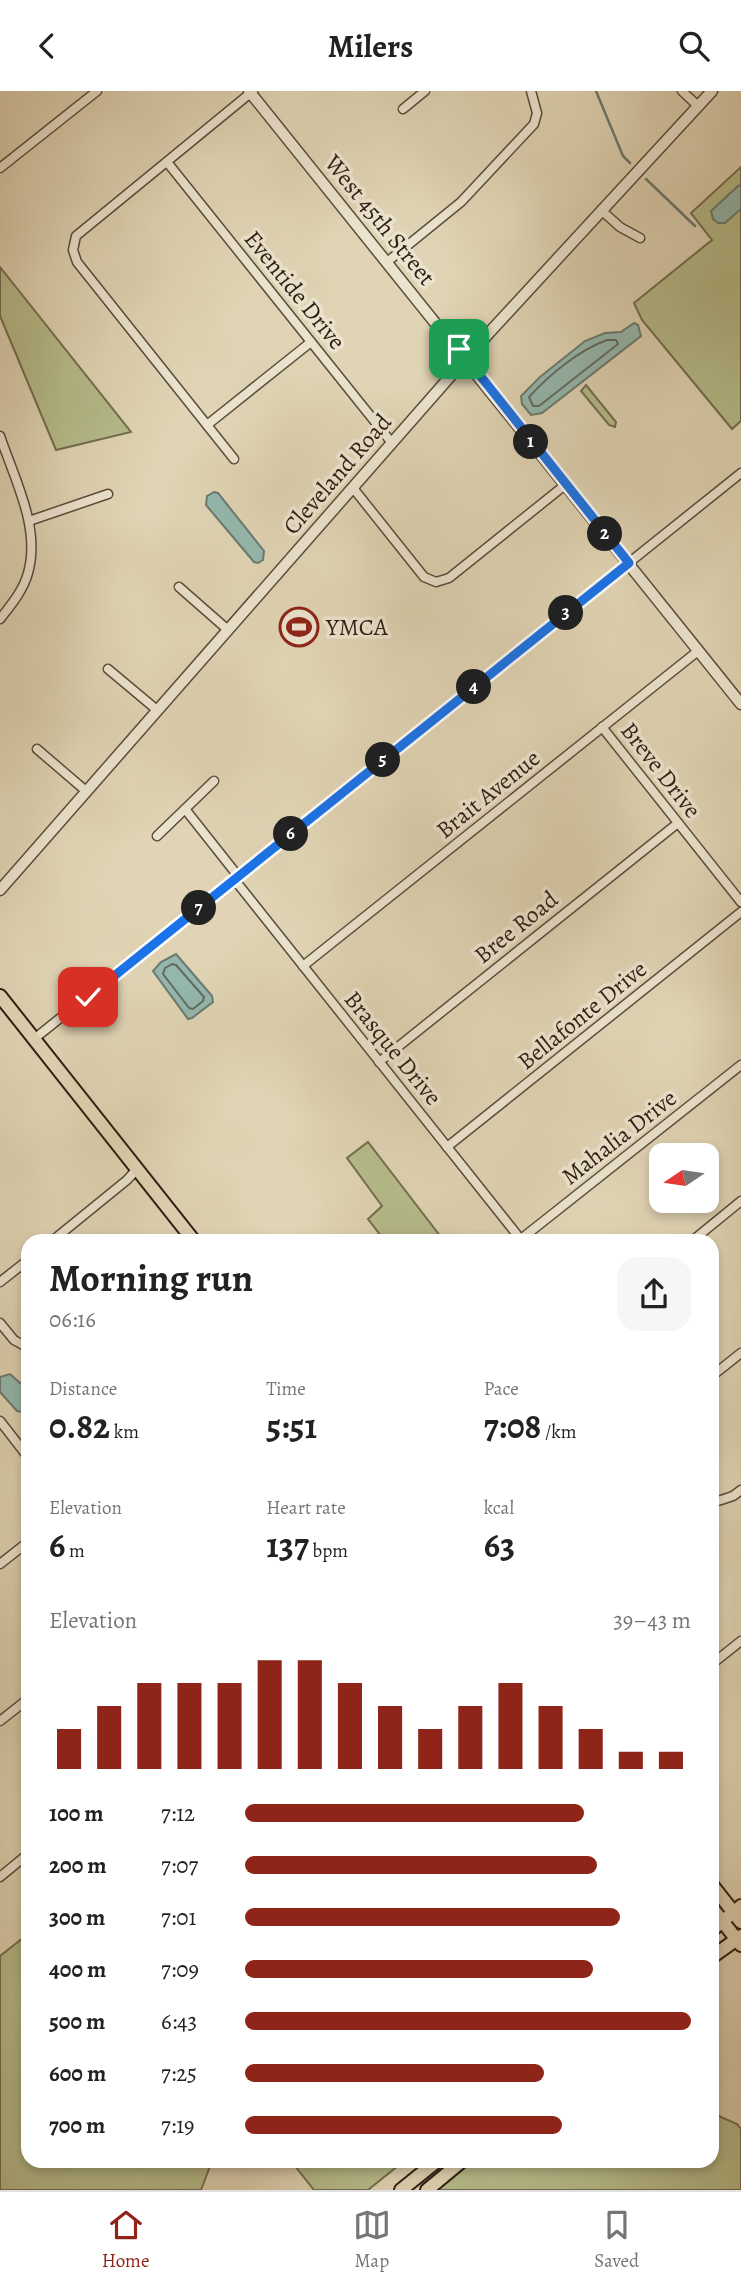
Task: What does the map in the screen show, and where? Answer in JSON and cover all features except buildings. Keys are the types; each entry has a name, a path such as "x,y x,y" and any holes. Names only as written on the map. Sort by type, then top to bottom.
{"main road":[{"path":"0,996 188,1234"},
{"path":"719,1892 739,1913 719,1924"},
{"path":"719,1916 739,1940 719,1953"},
{"path":"401,2190 428,2168"},
{"path":"427,2190 454,2168"}],"street":[{"path":"0,168 97,91"},
{"path":"403,109 425,91"},
{"path":"387,262 461,202 534,124 537,113 531,91"},
{"path":"682,91 698,106"},
{"name":"Cleveland Road","path":"0,890 466,359 712,91"},
{"path":"234,459 77,262 73,250 76,236 249,94"},
{"name":"West 45th Street","path":"249,94 466,359 741,704"},
{"name":"Eventide Drive","path":"167,162 392,443"},
{"path":"601,210 620,227 640,239"},
{"path":"207,425 311,342"},
{"path":"0,436 29,521 32,542 28,572 18,597 0,619"},
{"path":"34,1039 741,474"},
{"path":"353,488 424,577 436,582 449,578 565,485"},
{"path":"29,521 108,494"},
{"path":"179,587 228,630"},
{"name":"Brait Avenue","path":"303,966 698,651"},
{"path":"107,669 157,710"},
{"name":"Breve Drive","path":"603,727 741,902"},
{"path":"37,750 86,791"},
{"path":"157,836 214,781"},
{"name":"Brasque Drive","path":"185,809 303,966 517,1234"},
{"name":"Bree Road","path":"379,1062 678,823"},
{"name":"Bellafonte Drive","path":"447,1147 741,912"},
{"name":"Mahalia Drive","path":"530,1234 741,1065"},
{"path":"61,1234 137,1169"},
{"path":"701,1234 741,1201"},
{"path":"0,1282 21,1266"},
{"path":"0,1323 14,1340 21,1344"},
{"path":"719,1370 741,1353"},
{"path":"0,1421 21,1448"},
{"path":"719,1501 741,1490"},
{"path":"0,1564 21,1548"},
{"path":"719,1658 741,1641"},
{"path":"0,1721 21,1704"},
{"path":"0,1877 21,1860"}],"green space":[{"path":"741,167 741,421 732,429 642,320 634,303 712,240 691,213"},
{"path":"0,267 131,432 56,450 0,316"},
{"path":"586,385 616,422 615,427 609,425 581,391"},
{"path":"368,1142 439,1234 380,1234 368,1219 382,1206 347,1158"},
{"path":"21,1940 21,2168 209,2168 201,2190 0,2190 0,1956"},
{"path":"719,2116 737,2124 741,2129 741,2190 436,2190 463,2168 719,2168"},
{"path":"297,2168 395,2168 368,2190 314,2190"}],"water":[{"path":"741,185 741,209 725,223 718,223 713,219 711,211"},
{"path":"634,323 638,325 641,336 542,413 531,415 522,404 521,396 540,377 585,341 605,333 621,332"},
{"path":"218,493 264,551 263,560 254,562 206,505 207,496"},
{"path":"176,954 212,996 213,1002 188,1019 153,971 161,962"},
{"path":"10,1374 21,1382 21,1412 17,1411 0,1392 0,1377"}],"waterway":[{"path":"596,91 623,156 630,163"},
{"path":"646,179 695,226"}],"place":[{"name":"YMCA","path":"299,627"}],"route":[{"path":"88,997 629,563 459,349"}]}
